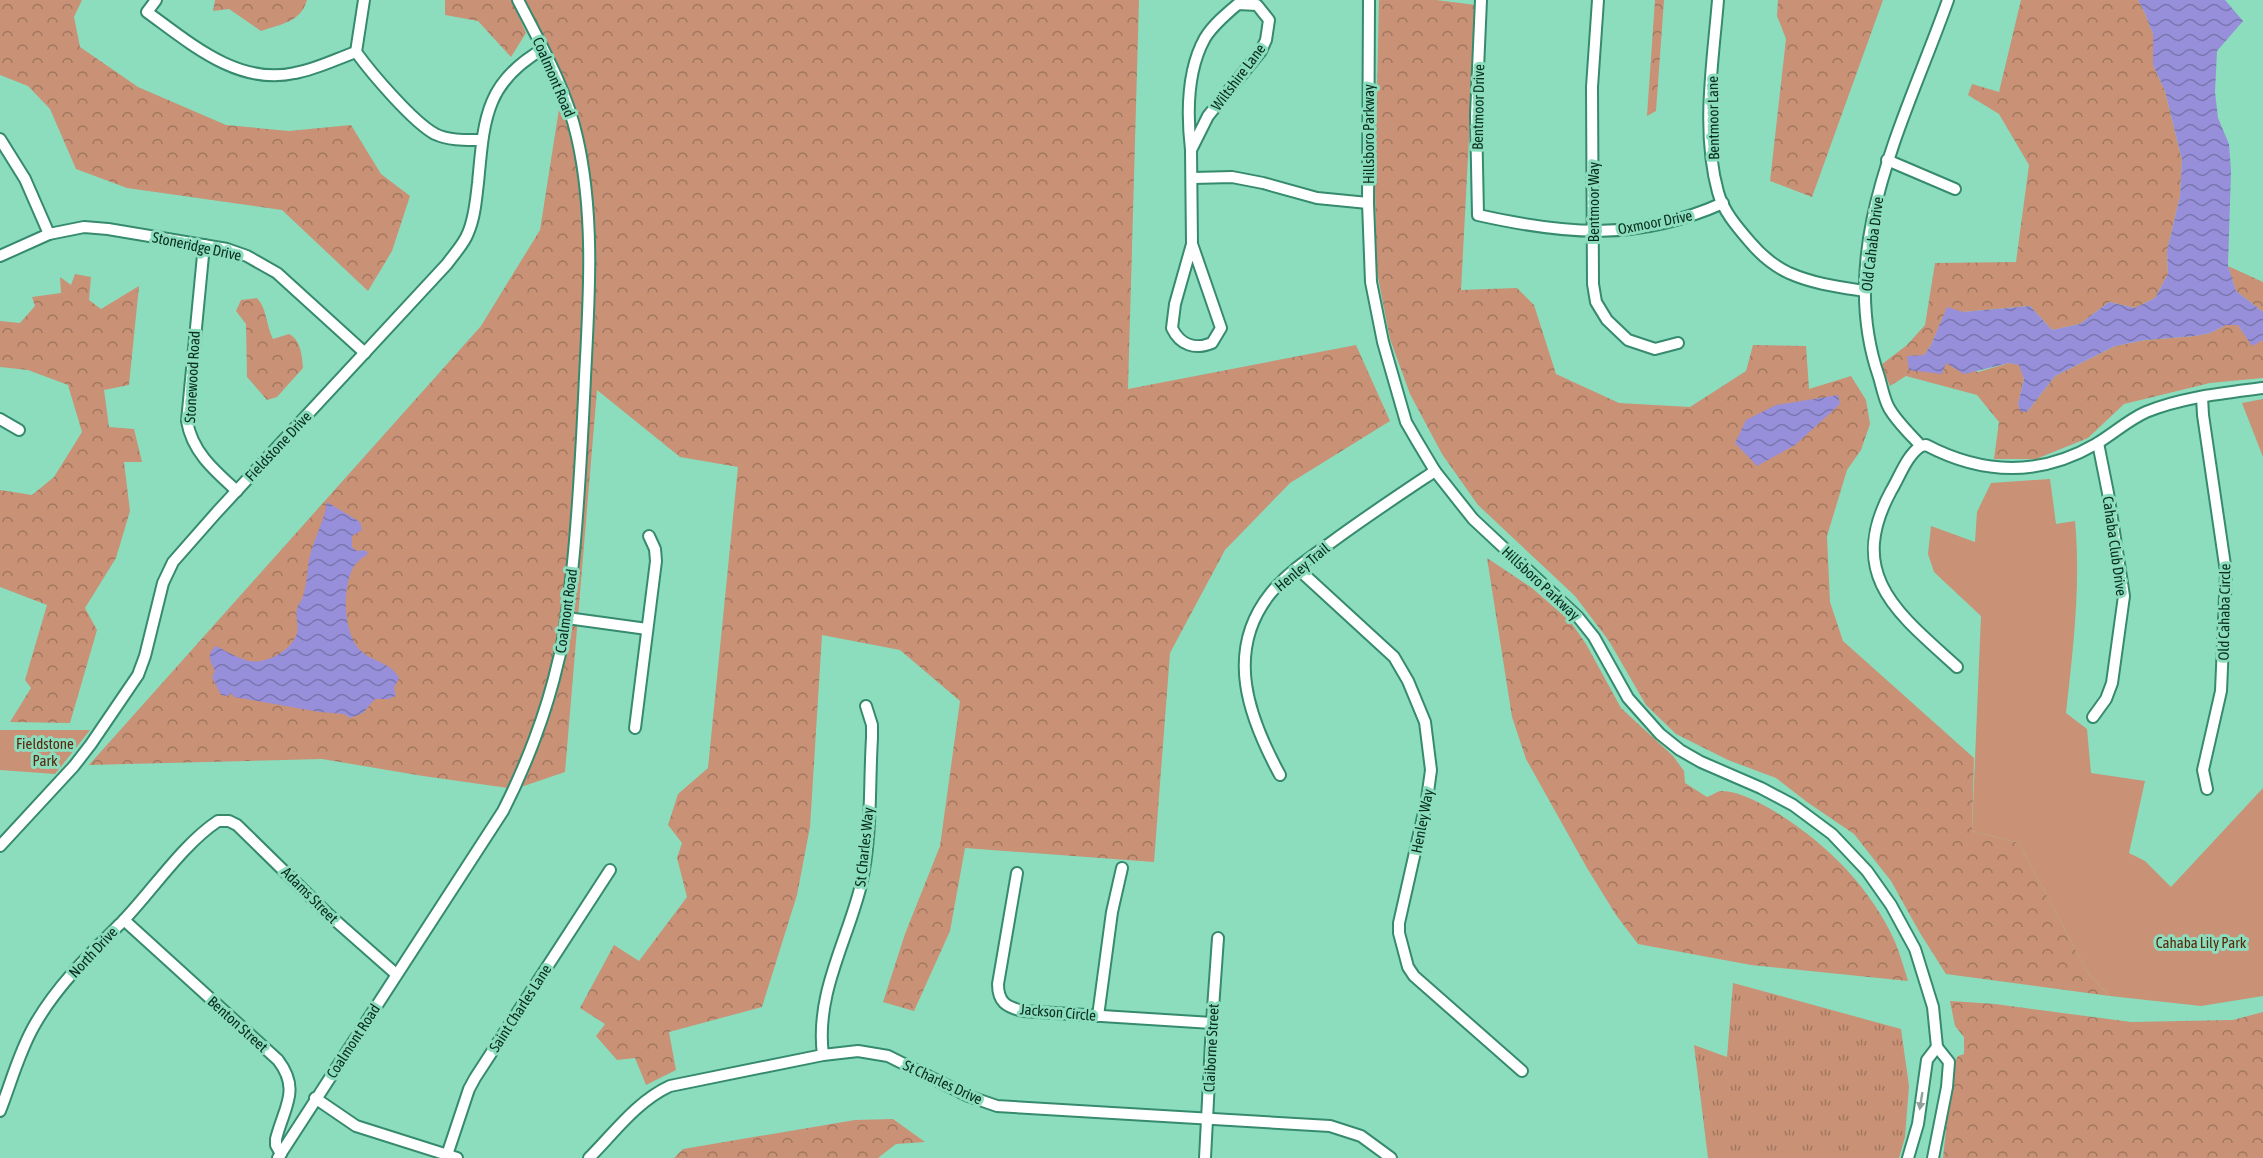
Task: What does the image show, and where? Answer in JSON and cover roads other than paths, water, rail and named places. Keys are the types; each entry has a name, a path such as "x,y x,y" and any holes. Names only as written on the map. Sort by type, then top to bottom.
{"street":[{"path":"156,0 147,12 220,62 248,72 273,76 293,74 324,66 356,52"},
{"path":"364,0 356,52 370,71 423,126 437,135 455,140 482,140"},
{"name":"Coalmont Road","path":"279,1156 493,827 524,767 558,662 567,618 577,512 585,387 588,218 584,174 567,102 519,0"},
{"name":"Hillsboro Parkway","path":"1369,0 1368,203 1371,282 1383,342 1406,422 1435,471 1481,528 1578,616 1594,637 1628,698 1660,734 1680,750 1701,762 1761,788 1793,805 1832,834 1867,871 1895,911 1917,956 1933,1007 1937,1047 1948,1062 1947,1087 1933,1158"},
{"name":"Bentmoor Drive","path":"1478,215 1476,115 1481,0"},
{"name":"Bentmoor Way","path":"1598,0 1592,87 1593,284 1596,302 1607,320 1628,339 1655,349 1678,343"},
{"name":"Bentmoor Lane","path":"1718,0 1710,148 1719,194 1723,203 1737,228 1762,256 1788,273 1823,285 1865,291"},
{"name":"Old Cahaba Drive","path":"1948,0 1887,160 1876,200 1869,245 1865,291 1870,348 1888,407 1900,423 1921,446 1926,446 1958,461 2007,470 2023,469 2059,460 2098,443 2146,412 2182,401 2263,388"},
{"name":"Wiltshire Lane","path":"1191,150 1208,116 1247,69 1266,40 1269,20 1257,5 1238,4 1221,19 1203,43 1192,77 1191,150 1192,244 1175,304 1172,327 1181,341 1197,347 1212,342 1221,328 1192,244"},
{"name":"Fieldstone Drive","path":"0,846 74,766 138,675 163,583 169,569 181,552 447,264 468,234 475,208 484,122 494,96 524,60 543,49"},
{"path":"0,139 24,179 49,234"},
{"path":"1887,160 1956,189"},
{"path":"1193,178 1232,177 1317,198 1368,203"},
{"name":"Oxmoor Drive","path":"1478,215 1522,225 1594,232 1627,229 1693,216 1723,203"},
{"name":"Stoneridge Drive","path":"0,256 49,234 74,227 94,227 204,245 247,256 277,273 365,353"},
{"name":"Stonewood Road","path":"204,245 187,421 193,442 202,457 237,491"},
{"name":"Old Cahaba Circle","path":"2202,398 2226,572 2221,691 2203,770 2207,789"},
{"path":"0,419 19,430"},
{"name":"Cahaba Club Drive","path":"2093,717 2106,699 2112,683 2124,596 2098,443"},
{"path":"1921,446 1910,457 1884,505 1874,538 1874,559 1881,583 1893,605 1958,667"},
{"name":"Henley Trail","path":"1280,775 1254,718 1245,677 1244,651 1263,604 1297,568 1375,510 1435,471"},
{"path":"635,728 656,561 655,549 649,536"},
{"name":"Henley Way","path":"1297,568 1394,657 1408,681 1425,722 1430,747 1430,780 1399,923 1399,933 1408,967 1432,993 1522,1071"},
{"path":"567,618 647,629"},
{"name":"St Charles Way","path":"823,1055 823,1016 830,979 857,899 865,863 872,738 872,725 866,706"},
{"name":"Adams Street","path":"222,820 237,825 328,914 396,974"},
{"name":"North Drive","path":"0,1111 34,1024 76,969 211,825 222,820"},
{"path":"1098,1016 1112,912 1122,868"},
{"name":"Saint Charles Lane","path":"452,1156 469,1089 475,1078 610,870"},
{"name":"Jackson Circle","path":"1017,873 998,984 998,994 1007,1006 1023,1011 1212,1023"},
{"name":"Benton Street","path":"124,920 284,1067 290,1087 289,1102 276,1139 279,1156"},
{"name":"Claiborne Street","path":"1205,1158 1218,939"},
{"name":"Hillsboro Parkway","path":"1908,1158 1918,1124 1927,1060 1937,1047"},
{"name":"St Charles Drive","path":"589,1158 638,1108 654,1094 670,1086 823,1055 858,1051 888,1056 968,1096 997,1106 1337,1128 1361,1136 1391,1158"},
{"path":"315,1098 356,1126 452,1156"}],"water":[{"path":"2138,0 2225,0 2243,21 2217,51 2215,92 2218,118 2229,144 2231,171 2228,266 2236,291 2263,312 2263,340 2252,346 2238,325 2226,325 2210,333 2195,336 2145,340 2115,346 2055,376 2027,412 2020,411 2018,404 2024,379 2019,365 2009,363 1964,374 1946,363 1942,374 1909,370 1907,356 1924,355 1931,345 1947,307 1963,312 2030,306 2052,330 2080,324 2109,302 2135,308 2155,298 2168,274 2167,251 2180,196 2182,160 2165,91 2153,65 2153,34"},
{"path":"1838,395 1840,404 1795,445 1757,466 1735,443 1746,420 1776,405"},
{"path":"327,502 360,522 362,530 352,536 352,547 357,551 365,550 368,554 354,566 347,585 346,608 349,630 363,653 395,672 399,678 394,688 396,696 388,699 375,699 363,713 350,718 344,714 234,697 231,693 228,696 221,695 212,677 215,671 210,658 216,646 245,660 263,661 283,652 293,642 298,629 297,609 304,592 309,560"}],"park label":[{"name":"Fieldstone Park","path":"45,752"},
{"name":"Cahaba Lily Park","path":"2201,942"}]}
